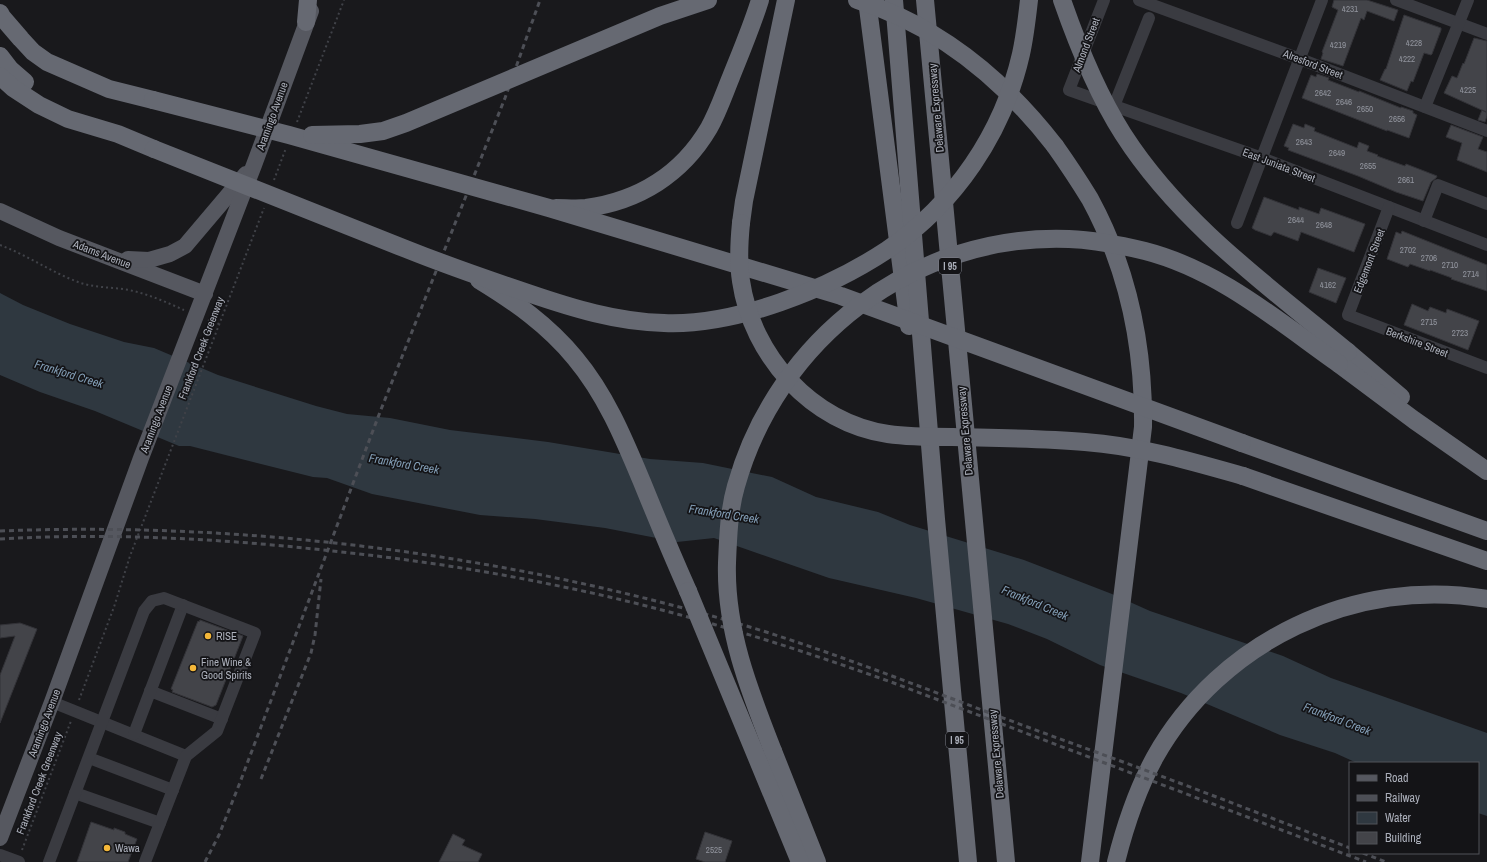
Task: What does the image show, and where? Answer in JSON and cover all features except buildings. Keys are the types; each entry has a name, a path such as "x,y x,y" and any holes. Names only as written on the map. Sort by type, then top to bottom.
{"highway":[{"path":"306,22 308,0"},
{"path":"291,135 352,135 383,131 414,120 660,16 708,0"},
{"path":"549,208 585,208 624,199 640,194 673,172 700,143 710,127 722,101 760,0"},
{"path":"786,0 744,201 741,223 739,264 741,282 751,319 768,354 781,371 810,400 846,422 867,430 888,434 1051,440 1115,445 1179,457 1242,476 1487,561"},
{"path":"857,0 880,7 906,19 957,50 1001,85 1023,107 1074,172 1090,200 1115,253 1132,310 1141,367 1143,426 1090,862"},
{"path":"867,0 894,217 936,519"},
{"name":"I 95","path":"894,0 936,519 968,862"},
{"name":"Delaware Expressway","path":"925,0 1006,862"},
{"path":"0,56 10,69 30,87 118,134 154,149 468,273 569,307 600,315 632,321 666,324 698,322 733,316 771,305 842,276 900,241 925,220 949,196 969,171 1000,117 1021,54 1029,0"},
{"path":"1062,0 1087,66 1106,104 1124,135 1149,169 1193,219 1343,358 1487,470"},
{"path":"0,13 33,52 46,62 109,88 291,135 549,208 841,296 1487,531"},
{"path":"0,76 14,88 39,105 68,119 118,134"},
{"path":"817,862 753,700 736,645 730,618 727,563 731,511 736,488 753,438 776,394 807,352 826,332 867,299 911,273 936,262 988,247 1016,242 1067,239 1093,241 1146,252 1173,260 1200,271 1343,358"},
{"path":"468,273 512,300 556,337 575,358 609,407 800,862"},
{"path":"1116,862 1123,833 1143,782 1155,757 1186,712 1206,690 1251,652 1276,636 1301,623 1327,612 1354,604 1381,598 1411,595 1444,595 1487,599"}],"main road":[{"name":"Aramingo Avenue","path":"0,838 52,702 141,458 254,165 315,0"},
{"path":"102,254 132,260 149,260 170,254 185,246 254,165"},
{"name":"Adams Avenue","path":"0,211 59,238 204,294"}],"street":[{"name":"Almond Street","path":"1069,90 1104,0"},
{"name":"Alresford Street","path":"1139,0 1300,59 1487,131"},
{"path":"1237,223 1322,0"},
{"path":"1396,0 1487,34"},
{"path":"1425,107 1468,0"},
{"path":"1114,106 1149,18"},
{"name":"East Juniata Street","path":"1069,90 1262,158 1487,245"},
{"path":"1424,221 1438,184 1487,204"},
{"name":"Edgemont Street","path":"1348,315 1390,207"},
{"name":"Berkshire Street","path":"1348,315 1487,368"},
{"path":"49,862 144,610 152,601 164,598 255,634 217,731 186,756 145,862"},
{"path":"134,734 183,605"},
{"path":"150,691 222,719"},
{"path":"52,702 103,721 186,756"},
{"path":"89,758 173,790"},
{"path":"75,793 160,823"},
{"path":"0,854 20,856"}],"path":[{"path":"272,186 344,0"},
{"name":"Frankford Creek Greenway","path":"78,704 114,607 130,556 266,201"},
{"path":"0,245 18,252 78,282 100,287 139,292 170,304"},
{"name":"Frankford Creek Greenway","path":"20,856 71,721"}],"water":[{"name":"Frankford Creek","path":"0,293 23,305 70,324 124,342 154,348 218,375 316,406 347,414 390,418 450,430 548,442 650,459 703,463 772,477 816,497 878,512 910,525 1024,560 1112,594 1150,611 1283,656 1331,678 1487,733 1487,816 1479,813 1479,762 1355,762 1335,753 1280,735 1181,693 1100,665 1047,639 1008,624 916,598 829,578 714,538 677,542 605,528 535,519 480,515 372,494 327,478 313,477 190,446 179,446 95,411 40,392 0,375"}],"railway":[{"path":"205,862 219,835 239,785 380,412 505,98 540,0"},
{"path":"0,531 96,529 192,532 289,538 386,549 482,564 577,582 671,605 763,631 826,652 1349,848"},
{"path":"0,539 79,536 197,539 275,545 403,559 462,568 520,578 636,603 764,639 891,682 1366,862"},
{"path":"261,779 311,653 315,635 321,579"},
{"path":"1366,854 1386,862"}],"place":[{"name":"RISE","path":"208,636"},
{"name":"Fine Wine & Good Spirits","path":"193,668"},
{"name":"Wawa","path":"107,848"}]}
